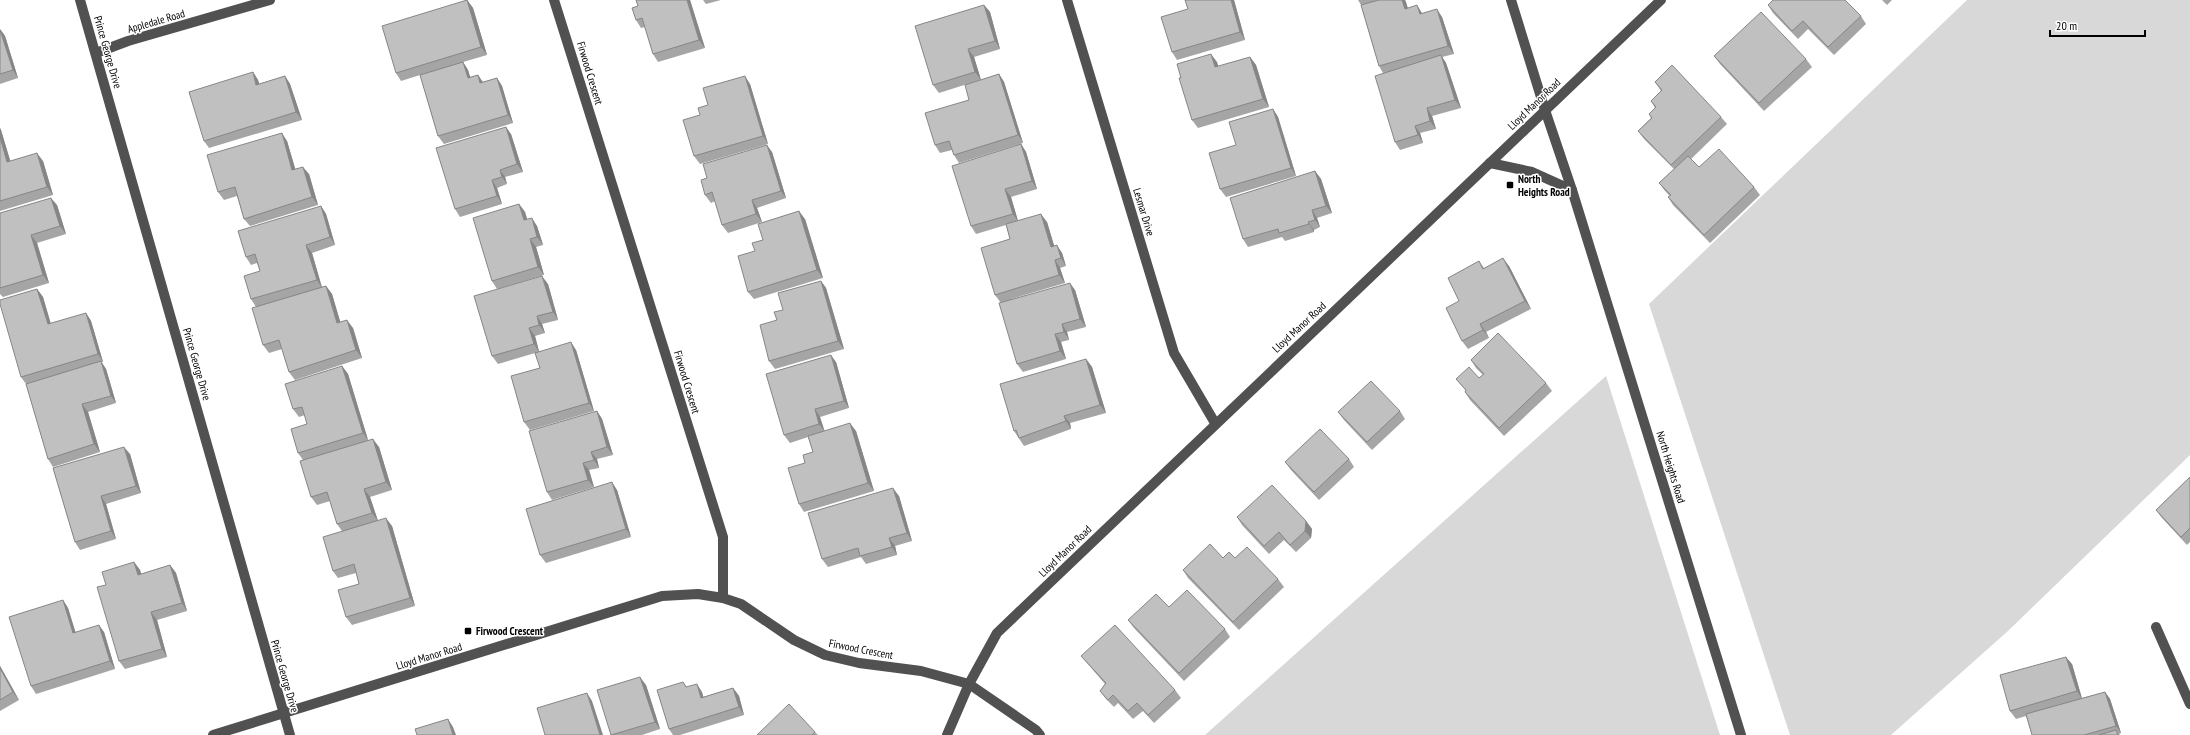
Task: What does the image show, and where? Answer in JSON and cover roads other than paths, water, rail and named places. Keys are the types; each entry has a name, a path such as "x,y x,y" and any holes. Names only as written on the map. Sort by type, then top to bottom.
{"street":[{"name":"Prince George Drive","path":"80,0 290,735"},
{"name":"Appledale Road","path":"96,53 128,41 270,0"},
{"name":"Firwood Crescent","path":"554,0 723,538 723,598 741,604 758,614 794,640 825,655 859,663 921,671 969,684 1030,726 1040,735"},
{"name":"Lesmar Drive","path":"1067,0 1174,353 1216,423"},
{"name":"North Heights Road","path":"1511,0 1545,110 1572,190 1741,735"},
{"name":"Lloyd Manor Road","path":"947,735 969,684 997,633 1661,0"},
{"path":"1490,164 1532,172 1572,190"},
{"name":"Lloyd Manor Road","path":"213,735 662,596 698,594 723,598"},
{"path":"2156,627 2190,704"}],"place":[{"name":"North Heights Road","path":"1510,185"},
{"name":"Firwood Crescent","path":"468,631"}]}
